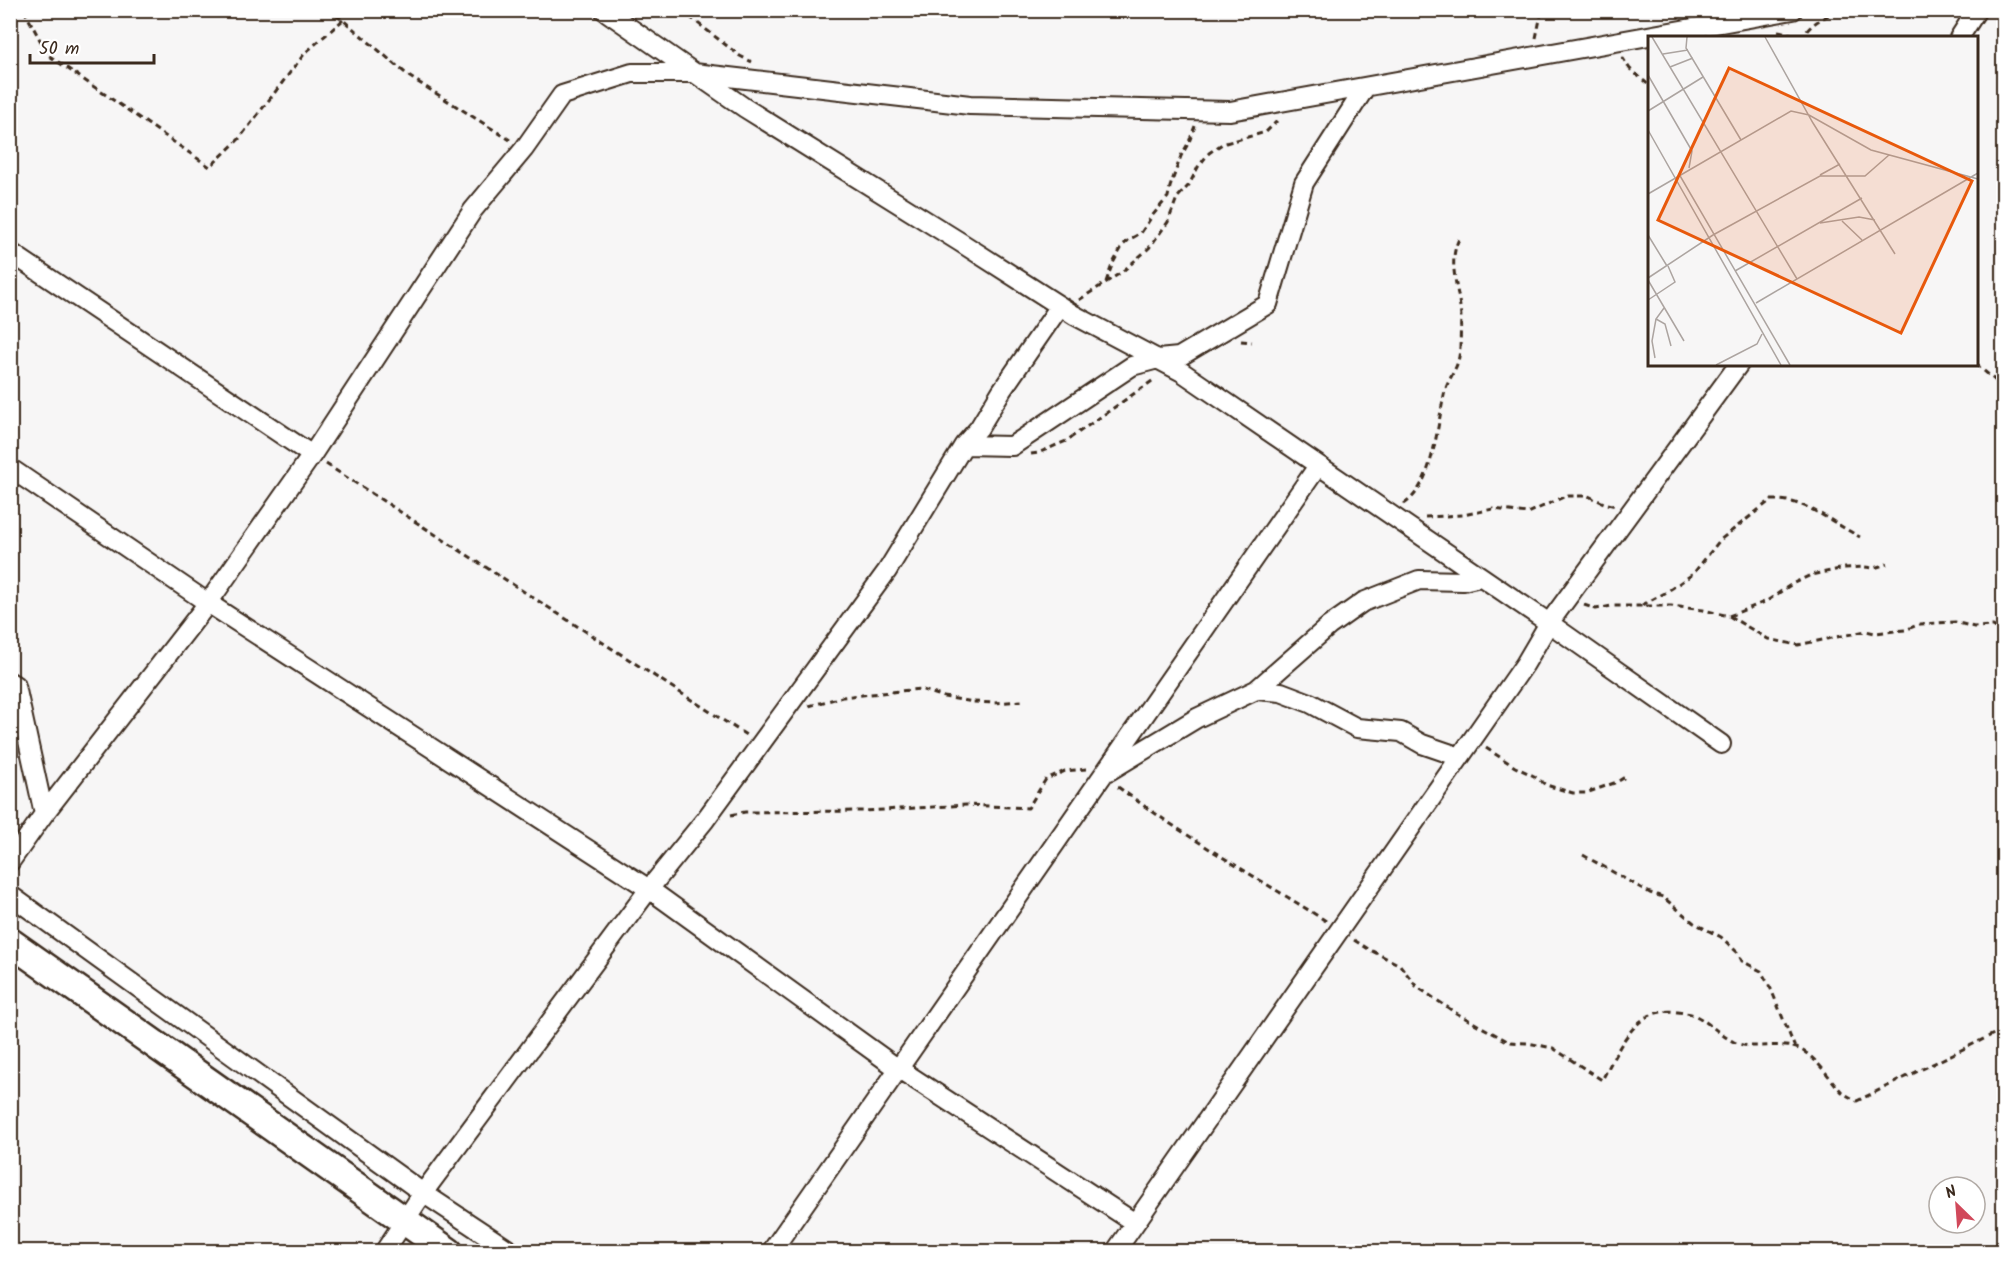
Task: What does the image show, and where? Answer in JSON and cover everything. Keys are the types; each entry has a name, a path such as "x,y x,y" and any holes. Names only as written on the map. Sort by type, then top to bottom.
{"highway":[{"path":"10,942 449,1251"}],"street":[{"path":"604,10 746,108 1060,306 1177,369 1549,623 1721,744"},
{"path":"1651,36 1793,10"},
{"path":"1960,36 1977,10"},
{"path":"10,862 44,814 208,603 312,455 473,210 524,149 562,95 632,73 694,73 970,105 1230,111 1648,37"},
{"path":"964,445 1012,446 1132,366 1179,357 1268,304 1304,183 1365,88"},
{"path":"10,252 312,455"},
{"path":"384,1251 423,1193 650,889 705,820 887,571 964,445 979,428 1002,390 1060,306"},
{"path":"1115,1251 1525,664 1549,623 1738,366"},
{"path":"771,1251 1318,466"},
{"path":"10,468 208,603 650,889 898,1068 1135,1223"},
{"path":"1102,775 1197,718 1256,690 1329,626 1363,602 1419,580 1463,581 1480,577"},
{"path":"10,682 16,686 44,814"},
{"path":"1256,690 1281,692 1310,703 1357,728 1401,732 1422,744 1460,758"},
{"path":"10,896 423,1193 512,1251"}],"path":[{"path":"24,10 48,55 210,167 239,140 304,53 343,20"},
{"path":"327,10 343,20 410,77 524,149"},
{"path":"681,10 740,56 756,64"},
{"path":"1532,58 1542,10"},
{"path":"1613,43 1630,69 1648,84"},
{"path":"1106,283 1112,265 1123,245 1141,233 1168,197 1181,156 1202,110"},
{"path":"1387,513 1410,500 1420,487 1430,458 1446,387 1458,362 1461,318 1454,280 1454,251 1459,239"},
{"path":"1235,344 1241,340 1252,342"},
{"path":"1978,366 2004,388"},
{"path":"1022,455 1038,453 1058,446 1147,384 1177,369"},
{"path":"312,455 760,744"},
{"path":"1387,513 1418,517 1463,516 1493,509 1528,513 1566,496 1588,496 1617,506 1635,506"},
{"path":"1640,606 1665,593 1692,574 1720,540 1771,500 1781,499 1806,505 1860,537"},
{"path":"1729,616 1767,601 1792,584 1811,575 1845,568 1874,568 1887,564"},
{"path":"1564,602 1583,604 1596,609 1611,606 1671,606 1729,616 1768,639 1798,645 1866,631 1875,633 1905,630 1920,624 1955,622 1974,627 1993,626 2003,632"},
{"path":"790,704 803,708 842,697 920,689 973,702 994,703 1023,700"},
{"path":"1472,740 1546,785 1560,790 1586,793 1625,777"},
{"path":"705,820 745,812 865,811 967,805 1028,808 1046,779 1065,771 1093,768 1151,811 1203,845 1370,950 1400,965 1416,986 1456,1013 1509,1042 1528,1042 1553,1048 1602,1080 1629,1031 1638,1022 1654,1013 1671,1011 1694,1015 1735,1042 1750,1046 1790,1047 1803,1051 1842,1092 1857,1101 2004,1029"},
{"path":"1583,855 1663,897 1694,923 1720,937 1738,953 1742,961 1761,971 1771,989 1795,1048"}]}
